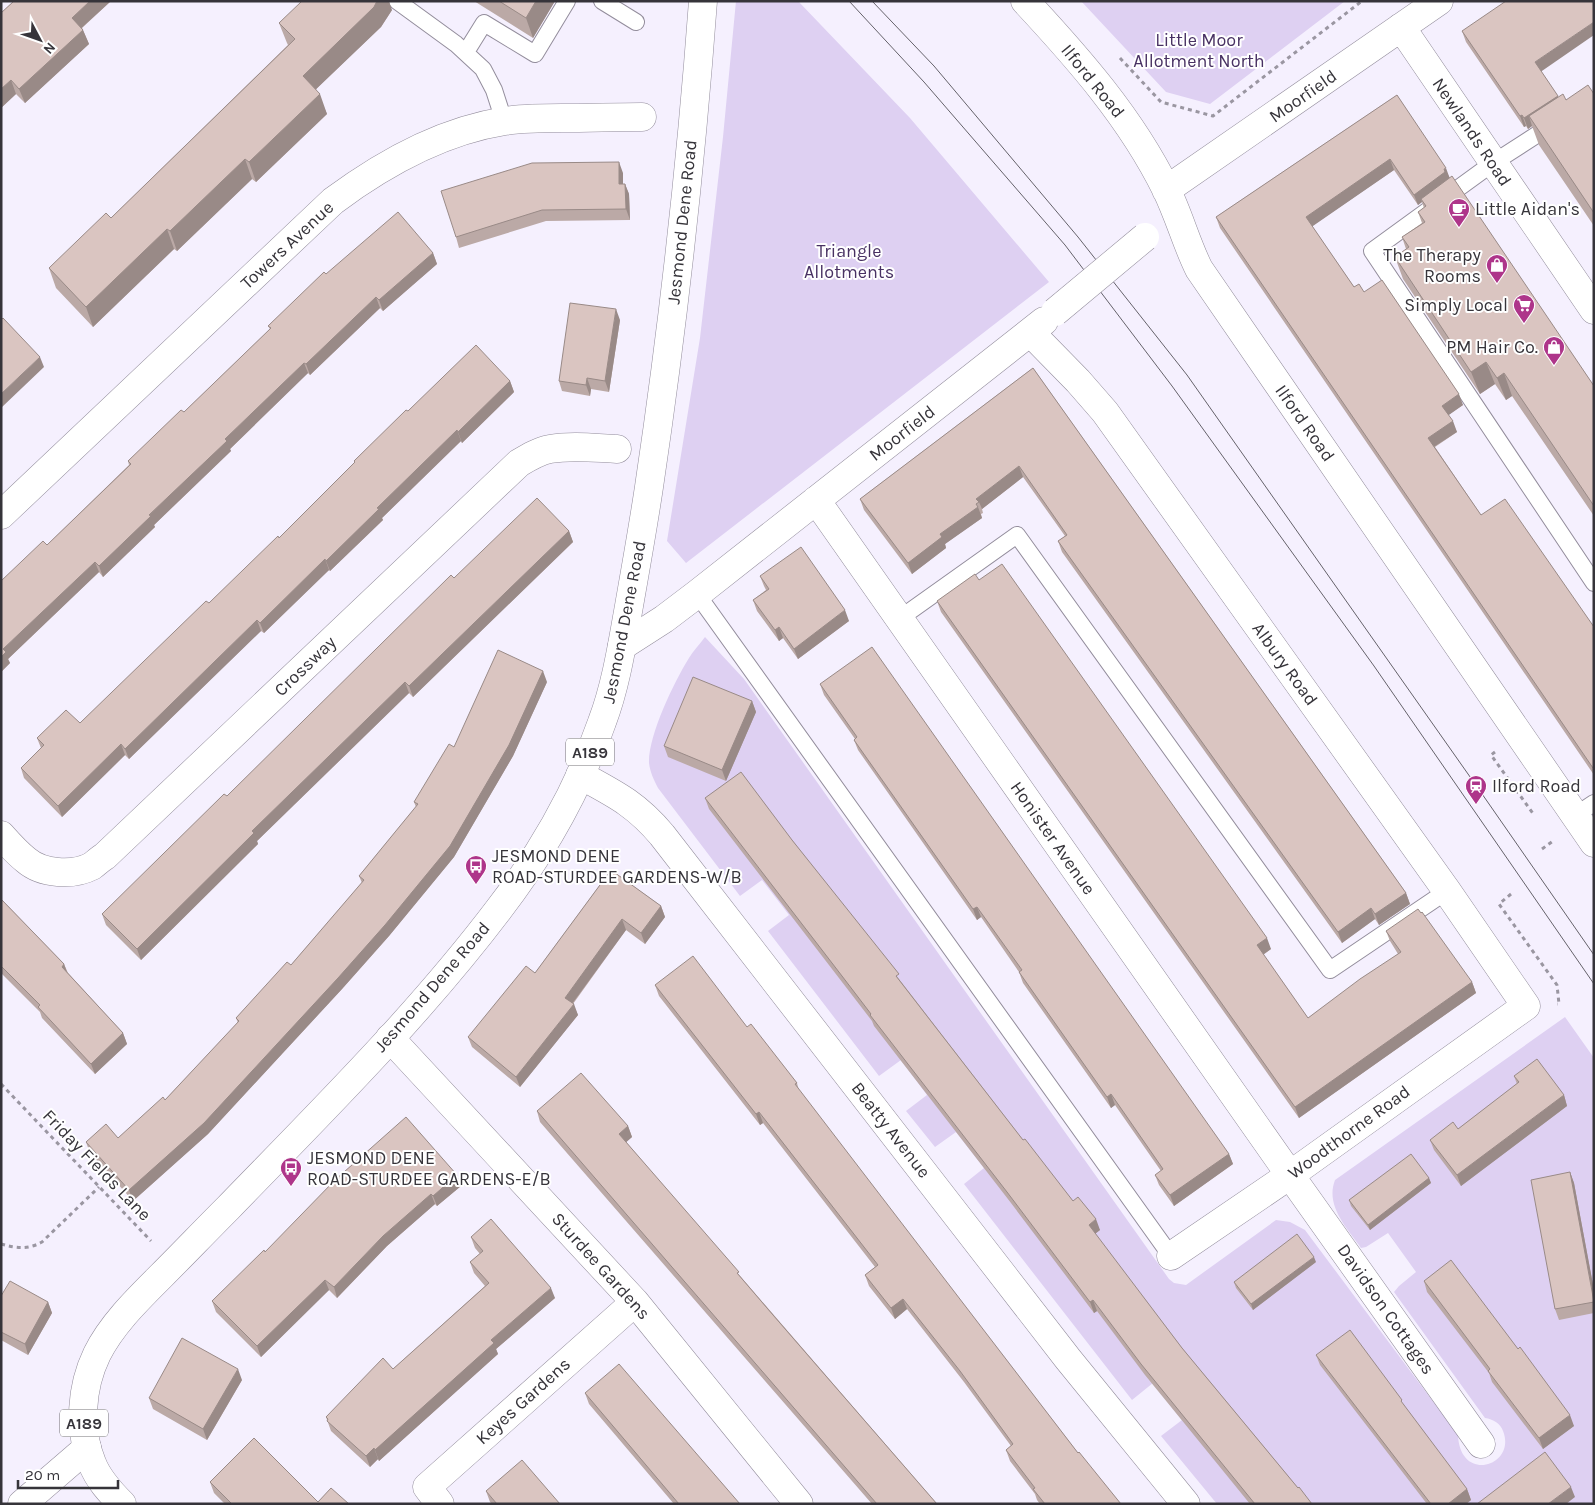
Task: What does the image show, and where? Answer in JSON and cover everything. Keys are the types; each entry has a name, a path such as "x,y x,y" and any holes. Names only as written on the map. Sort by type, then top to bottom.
{"street":[{"name":"Jesmond Dene Road","path":"87,1448 84,1412 86,1385 95,1358 107,1335 138,1300 325,1108 452,968 499,909 533,862 558,820 580,775 603,720 617,674 652,462 680,256 702,1"},
{"name":"Ilford Road","path":"1024,1 1109,99 1134,133 1171,200 1187,245 1199,269 1585,809 1594,843"},
{"name":"Moorfield","path":"622,646 664,619 1055,312 1144,237 1171,200 1401,27 1439,1"},
{"name":"Newlands Road","path":"1401,27 1594,310"},
{"name":"Towers Avenue","path":"1,514 333,201 368,176 411,151 464,130 504,121 530,118 642,117"},
{"name":"Albury Road","path":"1030,332 1104,412 1447,891 1526,1006"},
{"name":"Crossway","path":"1,835 26,861 36,867 66,872 80,870 92,865 104,856 518,463 534,454 549,449 565,447 616,449"},
{"name":"Honister Avenue","path":"816,500 1290,1175"},
{"name":"Beatty Avenue","path":"580,775 631,804 647,817 657,829 1068,1359 1186,1504"},
{"name":"Woodthorne Road","path":"1170,1256 1290,1175 1526,1006"},
{"name":"Sturdee Gardens","path":"390,1038 635,1302 799,1504"},
{"name":"Davidson Cottages","path":"1290,1175 1481,1444"},
{"name":"Keyes Gardens","path":"440,1504 427,1487 635,1302"},
{"path":"22,1504 87,1448"},
{"name":"A189","path":"87,1448 92,1465 102,1482 122,1504"}],"lane":[{"path":"397,1 466,52 483,69 494,90 504,121"},
{"path":"466,52 484,23 535,54 567,1"},
{"path":"602,1 636,22"},
{"path":"1569,114 1493,163 1372,252 1594,583"},
{"path":"899,619 1017,535 1330,970 1447,891"},
{"path":"696,594 1170,1256"}],"path":[{"path":"1113,51 1161,102 1213,116 1362,1"},
{"name":"Friday Fields Lane","path":"1,1084 173,1264"},
{"path":"1,1244 26,1248 42,1242 99,1187"}],"green space":[{"name":"Triangle Allotments","path":"736,1 798,1 910,118 1049,282 686,563 667,541 700,338 723,137"},
{"name":"Little Moor Allotment North","path":"1081,1 1345,1 1210,104 1166,92"},
{"path":"705,637 744,679 1169,1279 1174,1283 1186,1285 1276,1220 1290,1222 1305,1230 1458,1435 1461,1450 1468,1460 1477,1464 1495,1461 1502,1453 1505,1443 1502,1428 1491,1419 1485,1418 1394,1292 1416,1272 1388,1233 1366,1247 1361,1248 1344,1225 1335,1208 1333,1190 1335,1180 1565,1017 1594,1058 1594,1504 1217,1504 1161,1436 1182,1420 1153,1383 1132,1400 964,1184 984,1168 956,1132 935,1147 906,1111 927,1095 901,1060 879,1076 768,931 789,915 762,880 740,896 658,788 651,773 649,763 657,724 676,681 691,655"}],"building":[{"path":"14,1 90,1 72,18 83,30 19,89 11,80 1,89 1,13"},
{"path":"302,1 377,1 374,7 303,76 320,94 249,162 245,159 170,231 167,229 86,307 49,268 106,213 111,218 295,39 279,23"},
{"path":"499,1 536,1 526,18"},
{"path":"1506,1 1594,1 1594,22 1535,62 1558,96 1524,118 1522,115 1520,116 1462,31"},
{"path":"1588,85 1594,94 1594,213 1529,116 1563,94 1566,100"},
{"path":"1397,95 1446,168 1444,169 1445,172 1414,195 1390,159 1306,217 1354,287 1359,284 1364,292 1382,280 1459,394 1442,406 1453,421 1428,438 1481,515 1505,499 1594,627 1593,768 1216,217"},
{"path":"619,162 619,184 625,184 626,209 542,210 456,237 441,191 532,163"},
{"path":"1452,176 1594,386 1594,506 1504,373 1497,378 1486,362 1471,372 1395,257 1409,247 1402,237 1425,222 1418,212 1426,206 1421,199"},
{"path":"398,212 433,253 379,300 376,297 306,364 304,363 225,439 227,441 149,515 151,516 99,566 95,562 3,649 6,652 1,657 1,581 43,541 47,545 131,464 128,461 181,410 184,412 271,328 268,326 324,272 326,274"},
{"path":"570,303 616,309 605,381 587,378 586,385 559,381"},
{"path":"3,318 40,357 1,394 1,320"},
{"path":"476,345 510,381 377,508 379,509 326,561 325,559 260,623 257,620 125,749 121,744 58,806 21,768 44,745 37,738 66,710 80,723 206,601 209,603 278,536 279,538 406,410 408,411"},
{"path":"1033,368 1406,893 1375,914 1371,908 1338,932 1058,541 1067,535 1019,466 976,499 979,502 976,504 978,507 940,534 942,537 908,563 860,499"},
{"path":"537,498 569,531 409,686 405,682 252,831 254,833 137,949 102,914 224,794 227,796 451,575 454,578"},
{"path":"801,547 845,610 794,649 779,627 775,630 753,600 769,589 760,576"},
{"path":"1002,564 1267,938 1257,945 1308,1018 1360,979 1401,952 1386,931 1418,909 1472,982 1295,1107 937,601 975,574 979,580"},
{"path":"872,647 1229,1154 1170,1195 1155,1175 1163,1169 1111,1094 1107,1097 1019,972 1022,970 977,907 973,909 854,740 857,737 820,684"},
{"path":"498,650 543,671 509,745 450,846 385,925 338,978 204,1123 129,1190 86,1142 106,1124 118,1138 163,1097 165,1100 239,1021 236,1018 287,962 291,965 364,880 359,876 418,804 414,802 449,744 454,747"},
{"path":"693,677 752,701 722,770 664,746"},
{"path":"741,772 792,840 899,974 896,976 1023,1140 1025,1139 1073,1201 1078,1197 1096,1219 1089,1225 1182,1348 1312,1504 1255,1504 1141,1364 1093,1300 1090,1302 705,798"},
{"path":"611,870 661,906 641,933 622,919 565,998 574,1004 516,1077 468,1037 526,966 535,973"},
{"path":"1,899 64,964 62,967 123,1033 91,1064 38,1007 40,1005 1,966"},
{"path":"693,956 747,1027 751,1024 1078,1453 1121,1504 1045,1504 1006,1450 1013,1444 960,1371 903,1299 891,1308 865,1275 878,1265 759,1112 756,1114 655,985"},
{"path":"1537,1059 1564,1095 1457,1175 1430,1140 1453,1122 1458,1129 1519,1082 1514,1076"},
{"path":"581,1073 628,1126 619,1134 937,1504 877,1504 537,1111"},
{"path":"406,1117 457,1175 433,1196 431,1194 383,1236 334,1287 325,1280 257,1346 212,1301 264,1250 265,1252 335,1180"},
{"path":"1411,1154 1429,1178 1368,1225 1349,1200"},
{"path":"1570,1172 1594,1302 1555,1309 1531,1180"},
{"path":"491,1219 551,1288 491,1340 494,1343 366,1456 327,1421 326,1417 383,1358 393,1369 489,1283 470,1262 483,1251 471,1237"},
{"path":"1297,1234 1314,1257 1251,1304 1234,1282"},
{"path":"1451,1260 1518,1349 1520,1347 1570,1415 1539,1438 1488,1371 1490,1369 1424,1281"},
{"path":"10,1281 48,1302 25,1344 1,1332 1,1296"},
{"path":"1350,1330 1467,1489 1448,1504 1431,1504 1316,1355"},
{"path":"182,1338 238,1369 203,1429 149,1398"},
{"path":"619,1364 740,1504 679,1504 585,1393"},
{"path":"254,1438 318,1502 331,1488 349,1504 232,1504 210,1482"},
{"path":"1545,1452 1571,1487 1548,1504 1477,1504"},
{"path":"522,1460 560,1504 497,1504 486,1491"}],"tram line":[{"path":"849,1 924,82 1065,245 1172,386 1374,666 1594,984"},
{"path":"872,1 934,66 1078,237 1187,375 1594,955"}],"place":[{"name":"Little Aidan's","path":"1459,228"},
{"name":"The Therapy Rooms","path":"1497,284"},
{"name":"Simply Local","path":"1524,324"},
{"name":"PM Hair Co.","path":"1554,366"},
{"name":"Ilford Road","path":"1476,805"},
{"name":"JESMOND DENE ROAD-STURDEE GARDENS-W/B","path":"476,885"},
{"name":"JESMOND DENE ROAD-STURDEE GARDENS-E/B","path":"291,1187"}]}
